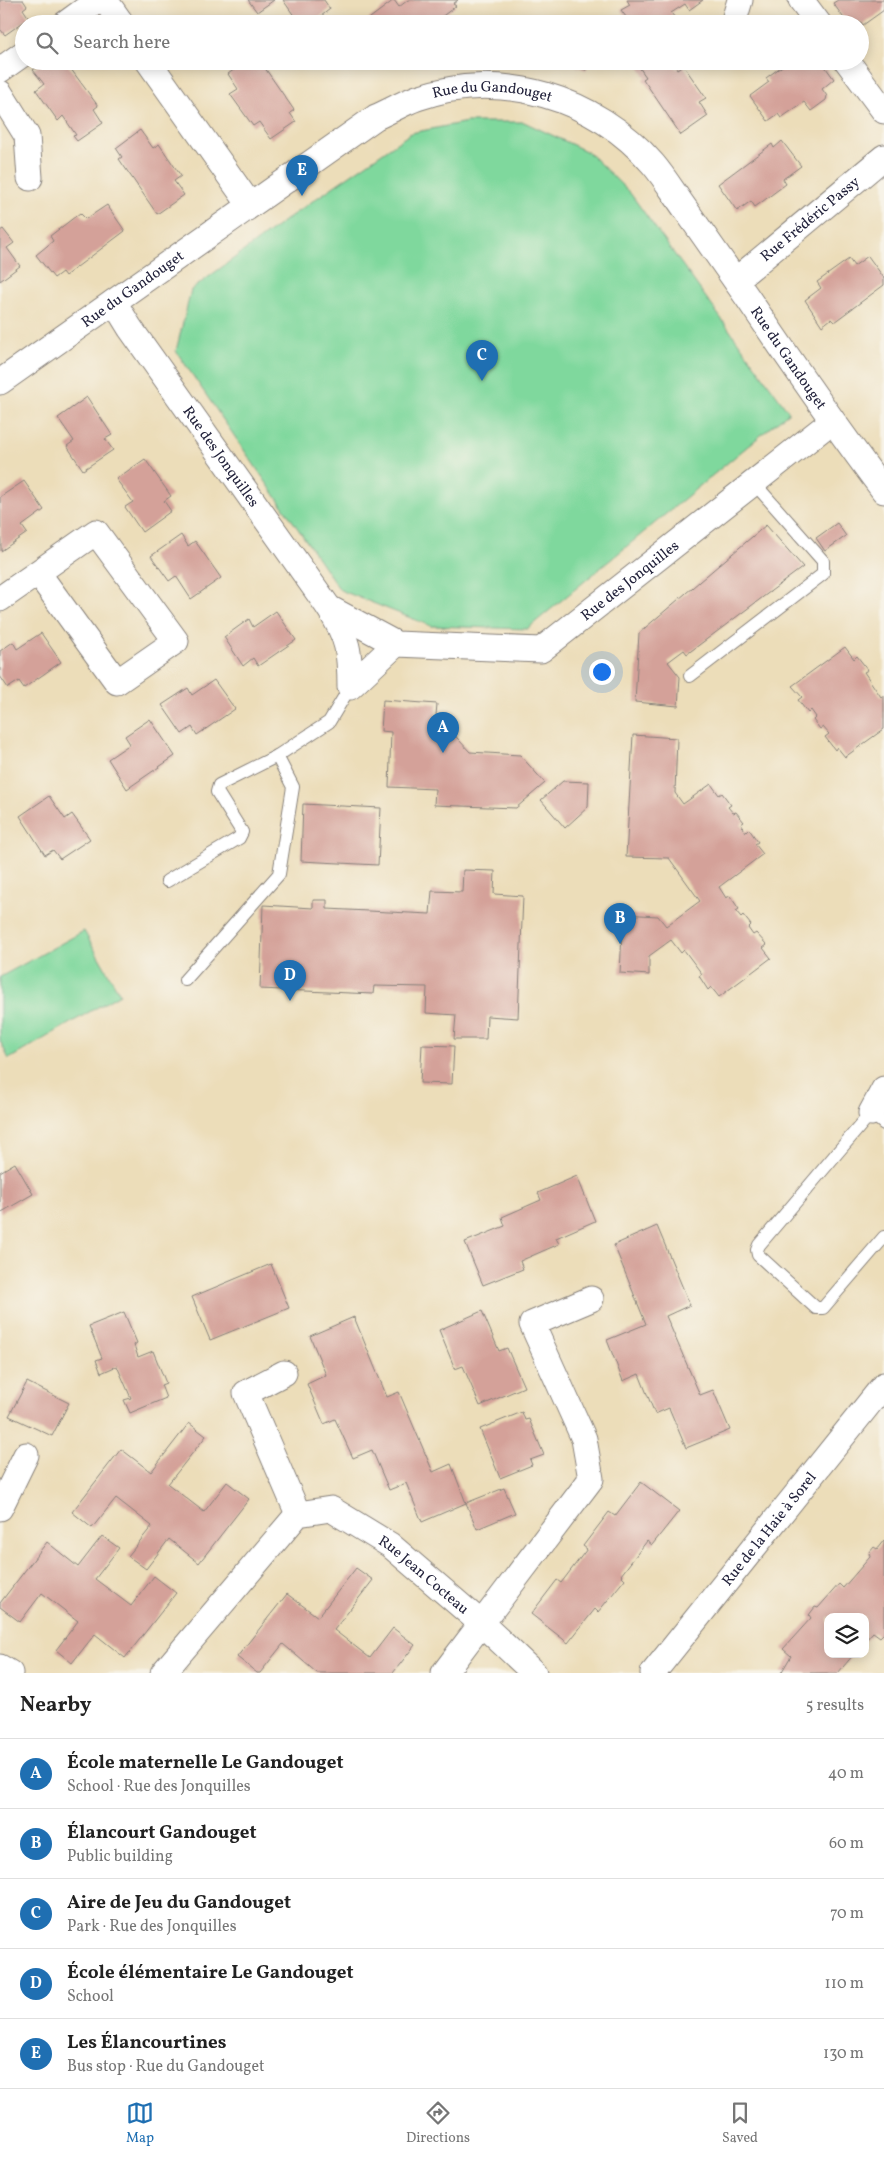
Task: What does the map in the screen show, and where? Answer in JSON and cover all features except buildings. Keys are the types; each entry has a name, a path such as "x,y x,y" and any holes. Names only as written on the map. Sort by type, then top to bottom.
{"street":[{"path":"77,15 98,0"},
{"path":"105,0 116,15"},
{"path":"736,15 740,0"},
{"path":"801,0 812,15"},
{"path":"0,70 15,59"},
{"path":"154,70 250,205"},
{"path":"854,70 884,112"},
{"name":"Rue du Gandouget","path":"0,382 376,117 417,98 451,89 486,87 525,89 556,98 589,112 624,136 653,164 736,280 832,421 884,490"},
{"path":"0,93 27,136 30,178"},
{"name":"Rue Frédéric Passy","path":"736,280 884,157"},
{"name":"Rue des Jonquilles","path":"114,302 130,328 329,608 344,634 350,655 350,687"},
{"name":"Rue des Jonquilles","path":"329,608 396,644 541,650 832,421"},
{"path":"0,599 96,532 176,641 117,682 38,573"},
{"path":"350,687 396,644"},
{"path":"878,1118 884,1089"},
{"path":"444,1673 591,1479 584,1439 532,1324 591,1299"},
{"path":"163,1673 298,1514 246,1393 284,1373"},
{"name":"Rue de la Haie à Sorel","path":"653,1673 884,1385"},
{"path":"0,1508 26,1455"},
{"name":"Rue Jean Cocteau","path":"298,1514 331,1509 390,1544 482,1624 534,1673"},
{"path":"0,1667 10,1673"}],"lane":[{"path":"690,676 823,574 823,561 754,483"},
{"path":"167,881 239,838 242,832 217,792 219,785 277,756 329,722 350,687"},
{"path":"185,980 278,874 293,788 277,756"},
{"path":"878,1118 759,1245 757,1250 758,1255 819,1309 823,1308 884,1237"}],"green space":[{"path":"467,122 524,122 588,152 630,193 789,412 527,629 431,626 340,590 176,351 191,290 291,216 411,133"},
{"path":"84,931 120,994 9,1059 0,1041 0,977"}],"place":[{"name":"Les Élancourtines","path":"302,196"},
{"name":"Aire de Jeu du Gandouget","path":"482,381"},
{"name":"École maternelle Le Gandouget","path":"443,753"},
{"name":"Élancourt Gandouget","path":"620,944"},
{"name":"École élémentaire Le Gandouget","path":"290,1001"}]}
